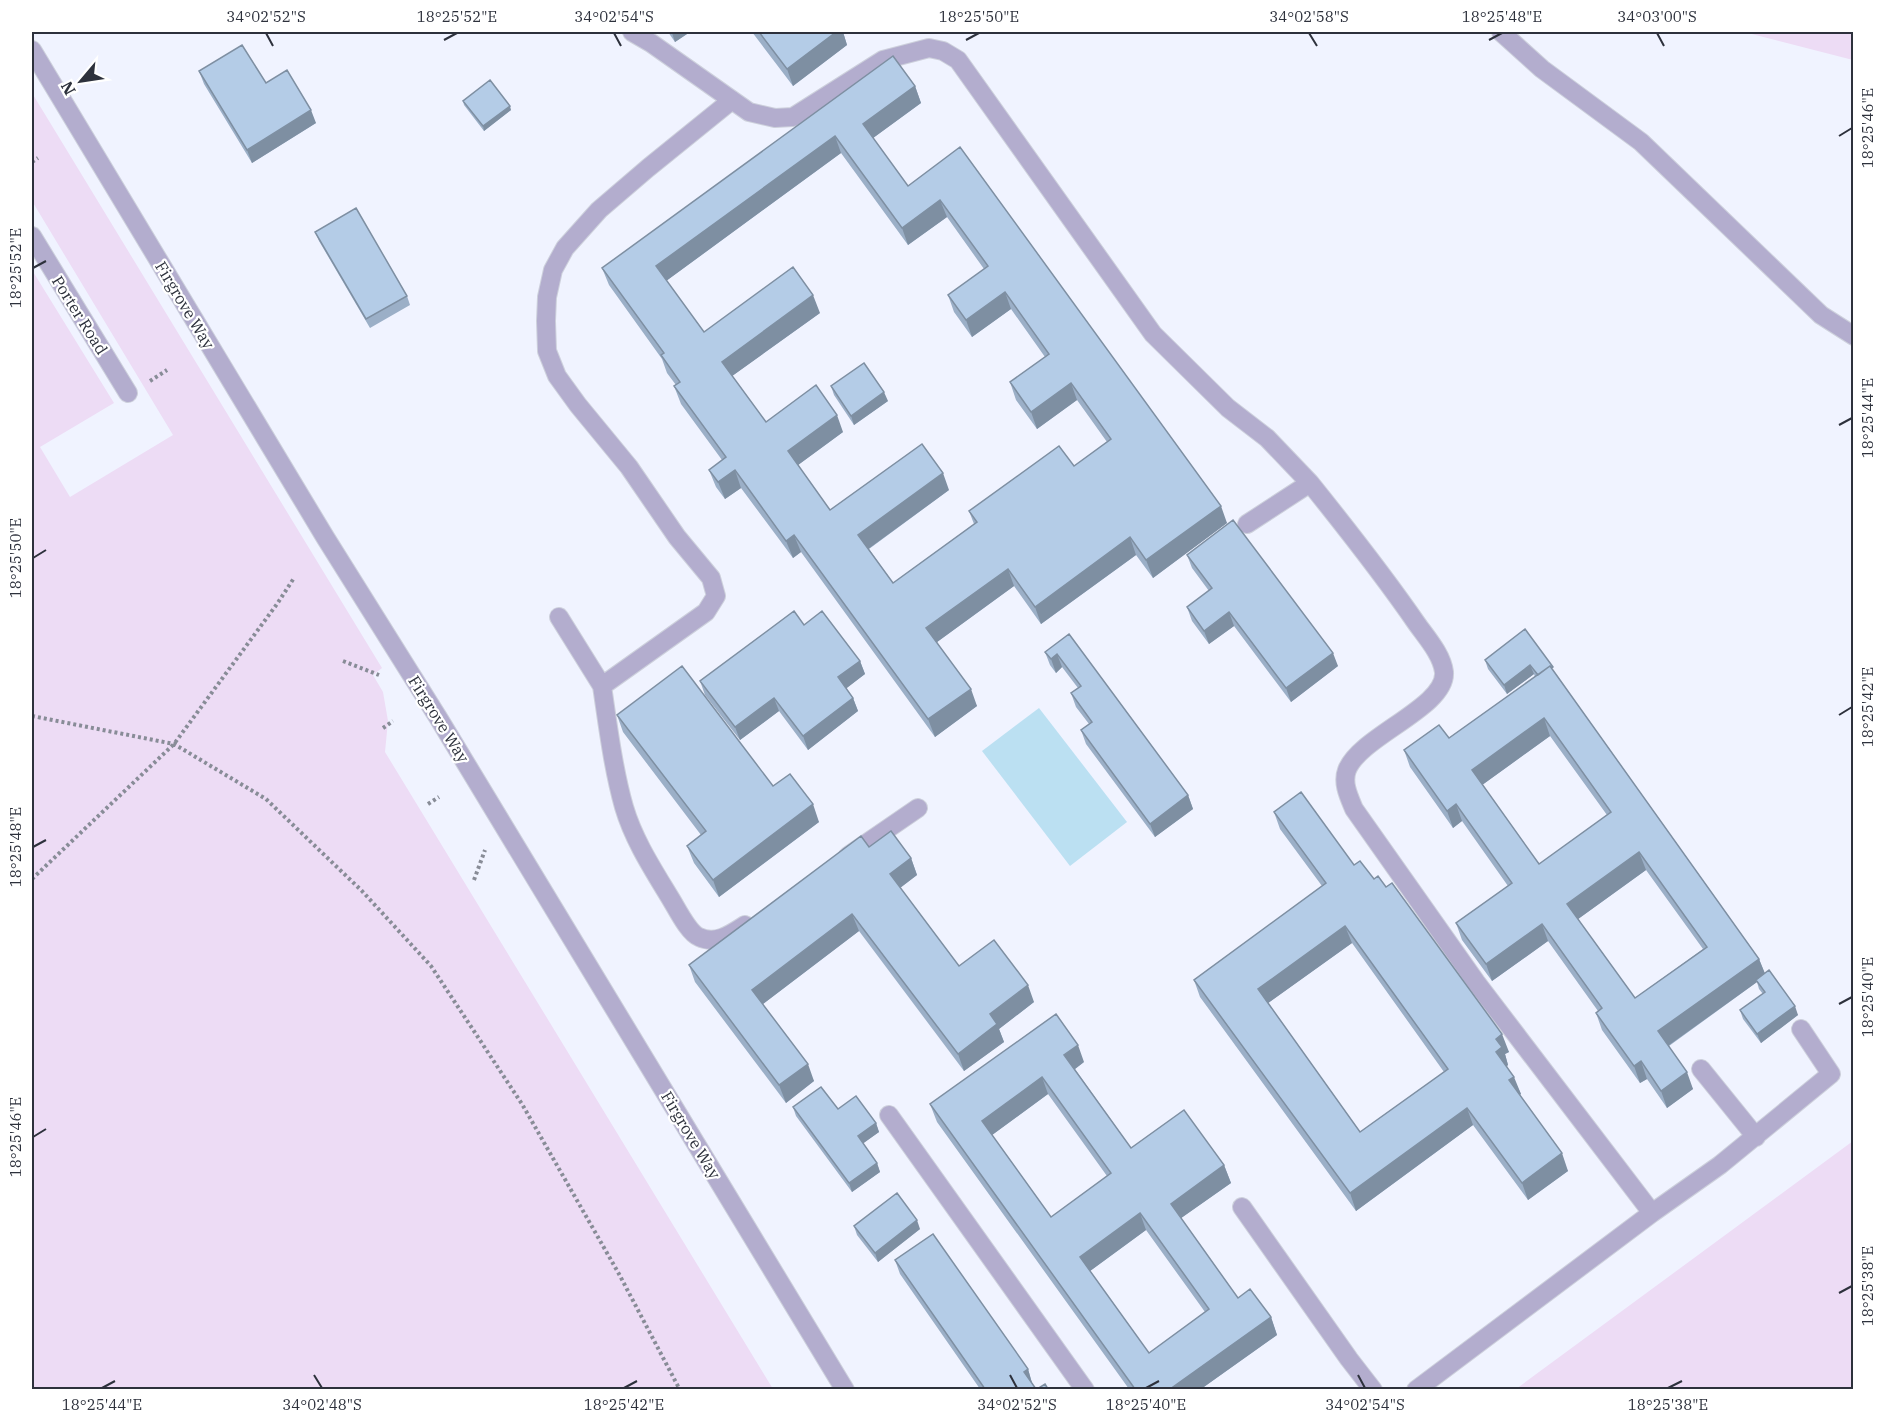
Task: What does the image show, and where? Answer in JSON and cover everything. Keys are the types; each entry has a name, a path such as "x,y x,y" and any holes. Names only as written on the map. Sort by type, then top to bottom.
{"street":[{"path":"632,32 748,112 775,118 793,117 883,60 929,48 943,51 958,60 1153,334 1228,408 1267,438 1310,483 1387,582 1435,650 1443,668 1444,680 1438,690 1426,702 1365,748 1353,760 1347,771 1346,788 1354,809 1476,982 1652,1214"},
{"path":"1502,32 1542,69 1641,142 1821,315 1854,336"},
{"name":"Firgrove Way","path":"32,50 320,528 439,719 845,1389"},
{"path":"602,686 706,612 716,596 711,578 677,537 629,467 557,376 546,351 547,297 553,270 565,248 599,210 732,100"},
{"name":"Porter Road","path":"32,236 129,393"},
{"path":"1247,524 1310,483"},
{"path":"559,617 602,686 612,752 625,809 644,854 682,918 697,937 710,940 726,937 755,919"},
{"path":"831,868 918,808"},
{"path":"1416,1389 1720,1165 1831,1074 1801,1029"},
{"path":"1701,1069 1756,1137"},
{"path":"889,1116 1085,1389"},
{"path":"1242,1206 1349,1359 1373,1389"}],"path":[{"path":"32,162 38,158"},
{"path":"32,879 174,744 294,578"},
{"path":"343,661 380,675"},
{"path":"32,716 174,744 266,799 362,891 431,966 522,1104 619,1274 680,1389"},
{"path":"383,728 393,721"},
{"path":"428,804 438,797"},
{"path":"474,880 485,850"}],"shaded area":[{"path":"1744,32 1853,32 1853,60"},
{"path":"32,93 382,668 373,675 383,692 388,721 385,752 773,1389 32,1389 32,270 114,403 40,447 70,497 173,435 32,201"},
{"path":"1853,1141 1853,1389 1516,1389"}],"water":[{"path":"1039,708 1127,822 1070,866 982,751"}],"building":[{"path":"759,32 836,32 787,69"},
{"path":"242,45 266,83 287,70 311,110 247,150 199,71"},
{"path":"893,56 915,86 863,124 908,186 960,147 1221,506 1146,560 1130,537 1035,607 1008,569 926,628 971,689 928,719 794,535 786,541 735,470 718,482 709,470 726,457 674,386 680,382 661,355 664,353 602,268","holes":["835,136 902,228 940,200 988,266 948,295 966,320 1005,292 1049,354 1010,382 1031,412 1071,383 1111,439 1074,466 1059,446 969,511 977,522 893,583 858,535 943,473 922,444 830,510 788,451 837,415 816,385 766,422 722,362 813,295 793,267 704,332 656,266"]},
{"path":"490,80 510,106 483,126 463,101"},
{"path":"356,208 407,296 366,319 315,232"},
{"path":"864,363 884,392 851,416 831,386"},
{"path":"1233,520 1333,653 1286,688 1229,612 1204,631 1187,607 1212,588 1187,555"},
{"path":"794,611 804,625 822,611 860,661 838,677 853,698 803,736 774,698 735,727 700,681"},
{"path":"1525,629 1553,667 1550,666 1538,675 1530,665 1504,685 1485,660"},
{"path":"1069,634 1188,795 1150,824 1081,730 1092,722 1071,693 1081,686 1057,654 1051,659 1045,652"},
{"path":"682,666 773,786 790,774 813,804 713,880 687,846 706,831 617,715"},
{"path":"1550,666 1759,959 1658,1031 1687,1072 1661,1091 1641,1061 1634,1066 1596,1013 1602,1008 1542,924 1486,964 1456,923 1512,883 1456,804 1447,811 1404,750 1439,725 1449,738","holes":["1544,718 1611,812 1539,864 1472,770","1639,852 1707,947 1635,998 1567,904"]},
{"path":"1301,792 1354,865 1360,861 1374,879 1378,876 1386,887 1392,883 1502,1034 1496,1039 1502,1047 1496,1052 1514,1077 1509,1080 1562,1153 1522,1183 1467,1108 1350,1193 1194,980 1326,883 1274,812","holes":["1345,926 1448,1069 1360,1132 1258,989"]},
{"path":"891,831 911,858 890,874 959,966 994,940 1028,985 990,1014 997,1024 958,1054 852,914 752,990 808,1064 779,1085 689,965 861,836 869,847"},
{"path":"1769,970 1795,1006 1757,1034 1740,1010 1765,992 1756,980"},
{"path":"1056,1014 1078,1045 1064,1055 1131,1148 1184,1110 1224,1165 1171,1204 1238,1298 1250,1289 1271,1317 1170,1389 1135,1389 930,1104","holes":["1042,1077 1111,1173 1051,1217 982,1121","1140,1213 1209,1309 1149,1353 1080,1257"]},
{"path":"821,1087 838,1109 856,1096 876,1123 858,1136 877,1163 849,1183 793,1107"},
{"path":"897,1193 917,1220 875,1253 854,1226"},
{"path":"933,1234 1028,1369 1024,1372 1036,1389 985,1389 895,1260"},
{"path":"1045,1384 1048,1389 1037,1389"}]}
